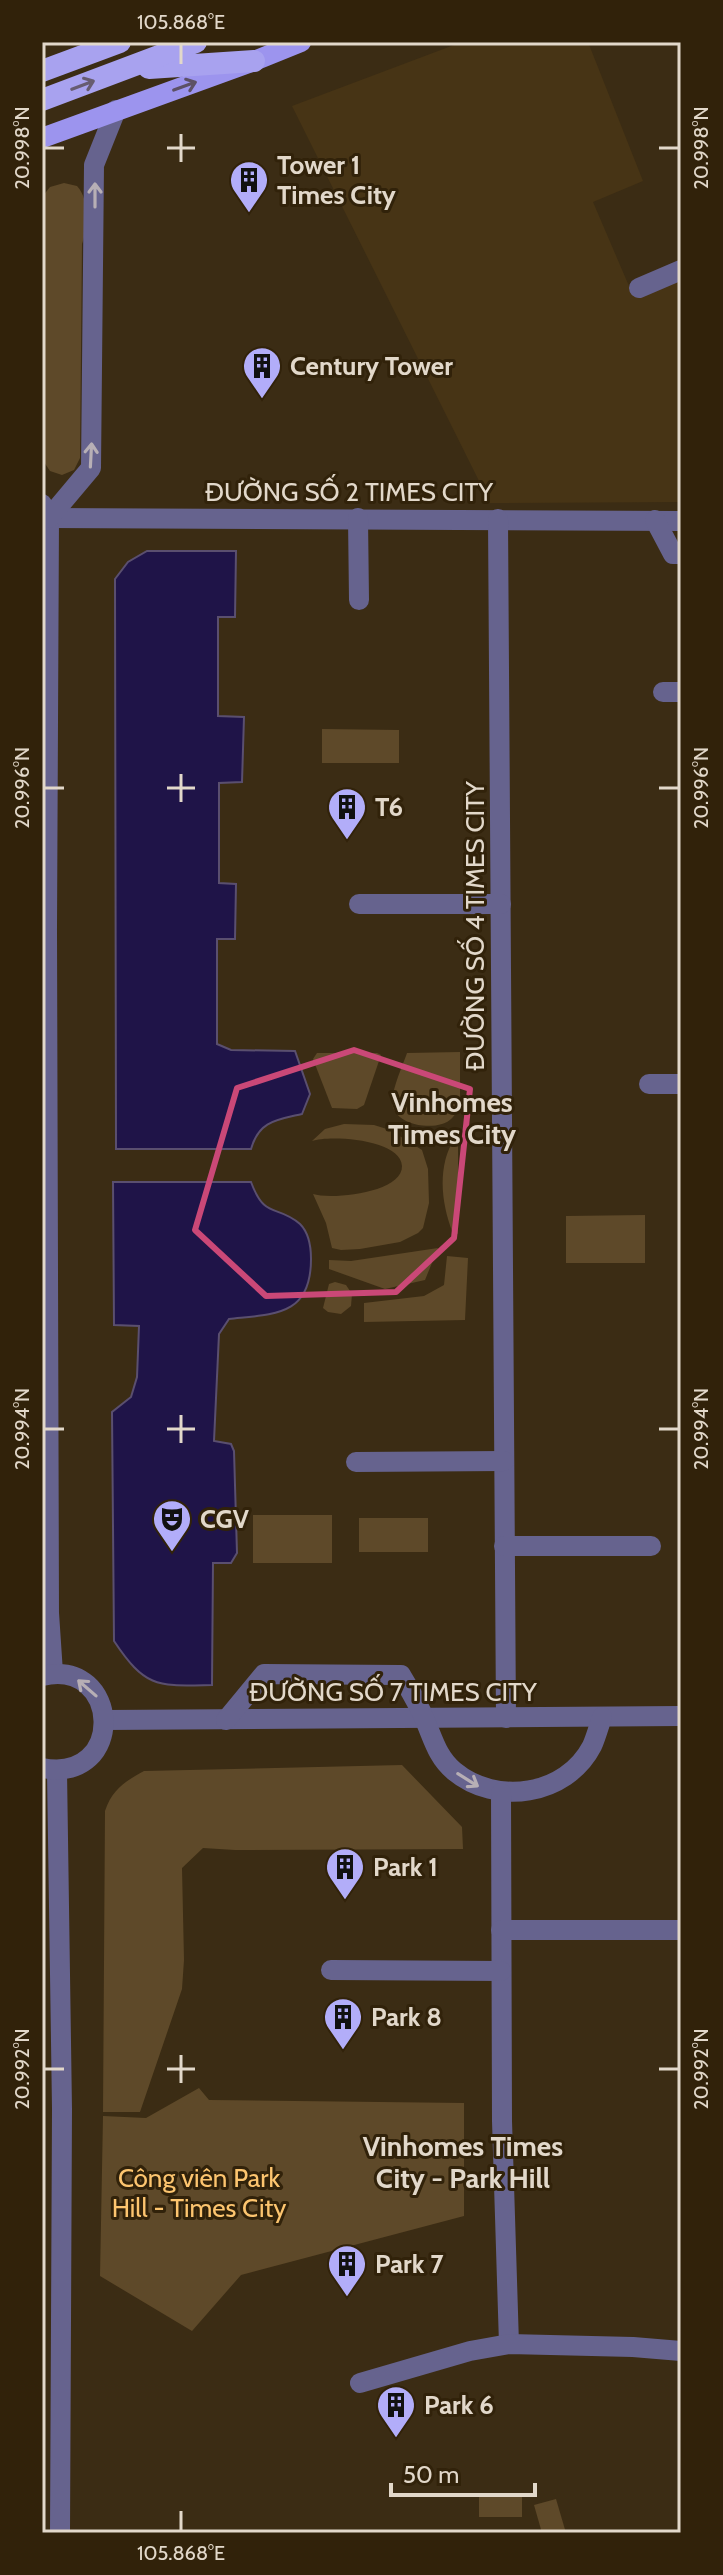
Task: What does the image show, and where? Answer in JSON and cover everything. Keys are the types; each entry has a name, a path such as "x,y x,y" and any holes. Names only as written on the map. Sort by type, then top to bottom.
{"highway":[{"path":"42,100 196,42"},
{"path":"42,71 112,45"},
{"path":"124,69 254,61"}],"main road":[{"path":"42,138 301,42"}],"street":[{"path":"60,2533 50,1770 76,1767 92,1755 102,1739 105,1720 95,1692 83,1682 69,1675 47,1675 44,513 91,468 94,165 116,110"},
{"path":"639,288 681,270"},
{"name":"ĐƯỜNG SỐ 2 TIMES CITY","path":"44,513 681,521"},
{"path":"358,518 359,600"},
{"name":"ĐƯỜNG SỐ 4 TIMES CITY","path":"498,519 506,1718"},
{"path":"655,520 673,554 681,554"},
{"path":"359,904 501,904"},
{"path":"649,1084 681,1084"},
{"path":"356,1462 504,1461"},
{"path":"504,1546 651,1546"},
{"path":"226,1720 264,1674 401,1675 424,1718 434,1747 453,1770 478,1787 501,1793 541,1789 571,1773 592,1747 602,1717"},
{"name":"ĐƯỜNG SỐ 7 TIMES CITY","path":"105,1720 681,1716"},
{"path":"501,1793 501,1971 509,2344"},
{"path":"501,1930 681,1930"},
{"path":"331,1970 501,1971"},
{"path":"360,2383 470,2351 509,2344 681,2351"}],"highlighted area":[{"path":"354,1050 470,1089 454,1238 396,1292 266,1296 195,1230 237,1088"}],"shaded area":[{"path":"462,42 588,42 643,181 593,202 632,293 681,278 681,502 490,503 292,106"},
{"path":"147,551 236,551 235,617 218,617 218,716 244,717 242,782 219,783 219,883 236,884 235,939 217,939 217,1044 231,1050 295,1051 310,1094 302,1114 277,1120 264,1127 251,1149 116,1149 115,579 128,562"},
{"path":"113,1182 251,1182 261,1202 300,1224 310,1245 309,1278 305,1292 297,1302 275,1313 229,1319 219,1334 214,1441 231,1444 234,1451 237,1553 231,1563 213,1563 212,1685 155,1681 135,1668 114,1641 112,1412 131,1397 137,1377 139,1326 114,1325"}],"green space":[{"path":"64,183 77,186 87,214 82,244 80,458 74,470 62,475 50,471 44,462 42,197 50,187"},
{"path":"322,729 399,730 399,763 322,763"},
{"path":"460,1052 460,1108 454,1116 445,1123 428,1126 401,1118 392,1102 407,1053"},
{"path":"317,1053 381,1055 364,1105 357,1109 332,1108 313,1059"},
{"path":"344,1124 374,1125 390,1130 422,1150 428,1169 429,1203 423,1228 418,1233 400,1242 360,1249 332,1248 326,1223 313,1194 349,1195 379,1188 391,1183 402,1166 399,1157 378,1145 348,1139 312,1141 325,1129"},
{"path":"455,1138 458,1139 458,1234 452,1231 443,1196 445,1160"},
{"path":"645,1215 645,1263 566,1263 566,1216"},
{"path":"438,1248 425,1280 385,1289 329,1269 329,1260 351,1261"},
{"path":"447,1256 468,1258 465,1320 364,1322 364,1303 424,1296 444,1285"},
{"path":"329,1284 346,1285 352,1294 351,1306 341,1314 323,1308"},
{"path":"253,1515 332,1515 332,1563 253,1563"},
{"path":"359,1518 428,1518 428,1552 359,1552"},
{"path":"402,1765 462,1827 463,1849 203,1848 182,1868 182,1989 140,2112 103,2112 105,1811 115,1792 144,1771"},
{"name":"Công viên Park Hill - Times City","path":"199,2088 209,2100 464,2103 464,2216 241,2275 192,2331 100,2276 103,2116 146,2118"},
{"path":"479,2494 522,2494 522,2517 479,2517"},
{"path":"556,2499 566,2533 542,2533 534,2505"}],"place":[{"name":"Tower 1 Times City","path":"249,214"},
{"name":"Century Tower","path":"262,400"},
{"name":"T6","path":"347,841"},
{"name":"CGV","path":"172,1553"},
{"name":"Park 1","path":"345,1901"},
{"name":"Park 8","path":"343,2051"},
{"name":"Park 7","path":"347,2298"},
{"name":"Park 6","path":"396,2439"}],"district":[{"name":"Vinhomes Times City","path":"452,1118"},
{"name":"Vinhomes Times City - Park Hill","path":"463,2162"}]}
